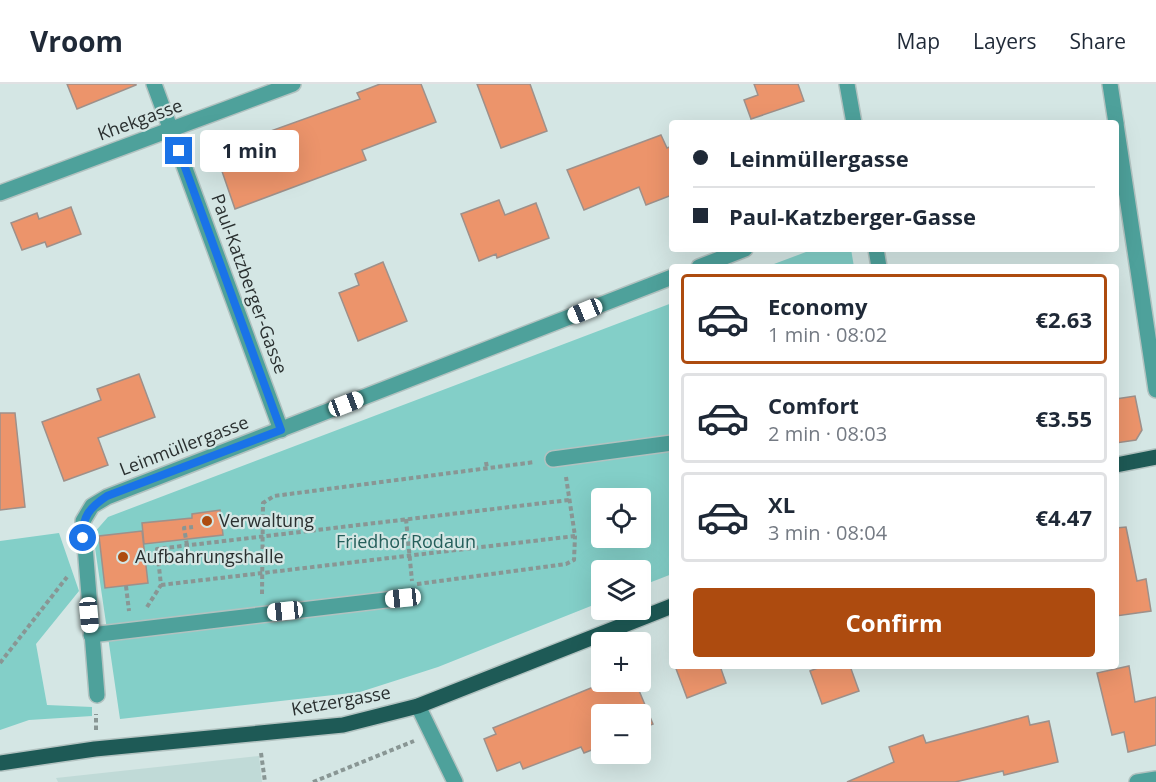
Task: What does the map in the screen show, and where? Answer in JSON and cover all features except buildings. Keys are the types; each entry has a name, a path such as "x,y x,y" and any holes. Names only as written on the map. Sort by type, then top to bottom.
{"main road":[{"path":"1119,464 1156,457"},
{"name":"Ketzergasse","path":"0,763 95,749 343,725 418,706 669,607"}],"street":[{"name":"Paul-Katzberger-Gasse","path":"154,84 281,430"},
{"name":"Khekgasse","path":"0,193 293,84"},
{"path":"847,84 853,120"},
{"path":"1110,84 1116,120"},
{"path":"1119,143 1156,390"},
{"path":"707,264 737,252"},
{"name":"Leinmüllergasse","path":"97,695 83,521 92,506 107,496 669,279"},
{"path":"558,458 669,443"},
{"path":"91,635 403,598"},
{"path":"418,706 455,782"},
{"path":"1137,782 1156,779"}],"path":[{"path":"261,614 262,504 274,496 558,458 569,500 576,554 574,560 566,564 413,585 405,519"},
{"path":"486,462 487,468"},
{"path":"132,630 161,585 157,549 164,545 261,538 569,500"},
{"path":"186,545 184,528 193,527"},
{"path":"161,585 575,536"},
{"path":"0,663 84,555"},
{"path":"258,734 265,782"},
{"path":"313,782 432,734"}],"shaded area":[{"path":"259,756 262,782 58,782 56,778"}],"green space":[{"path":"806,252 852,252 854,264 774,264"},
{"name":"Friedhof Rodaun","path":"669,304 669,575 651,582 651,560 591,560 591,606 438,667 360,692 120,719 93,534 108,517"},
{"path":"59,533 79,591 36,644 47,705 92,707 92,716 29,720 0,730 0,541"}],"place":[{"name":"Verwaltung","path":"207,521"},
{"name":"Aufbahrungshalle","path":"123,557"}],"route":[{"path":"83,538 83,521 92,506 107,496 281,430 179,151"}]}
